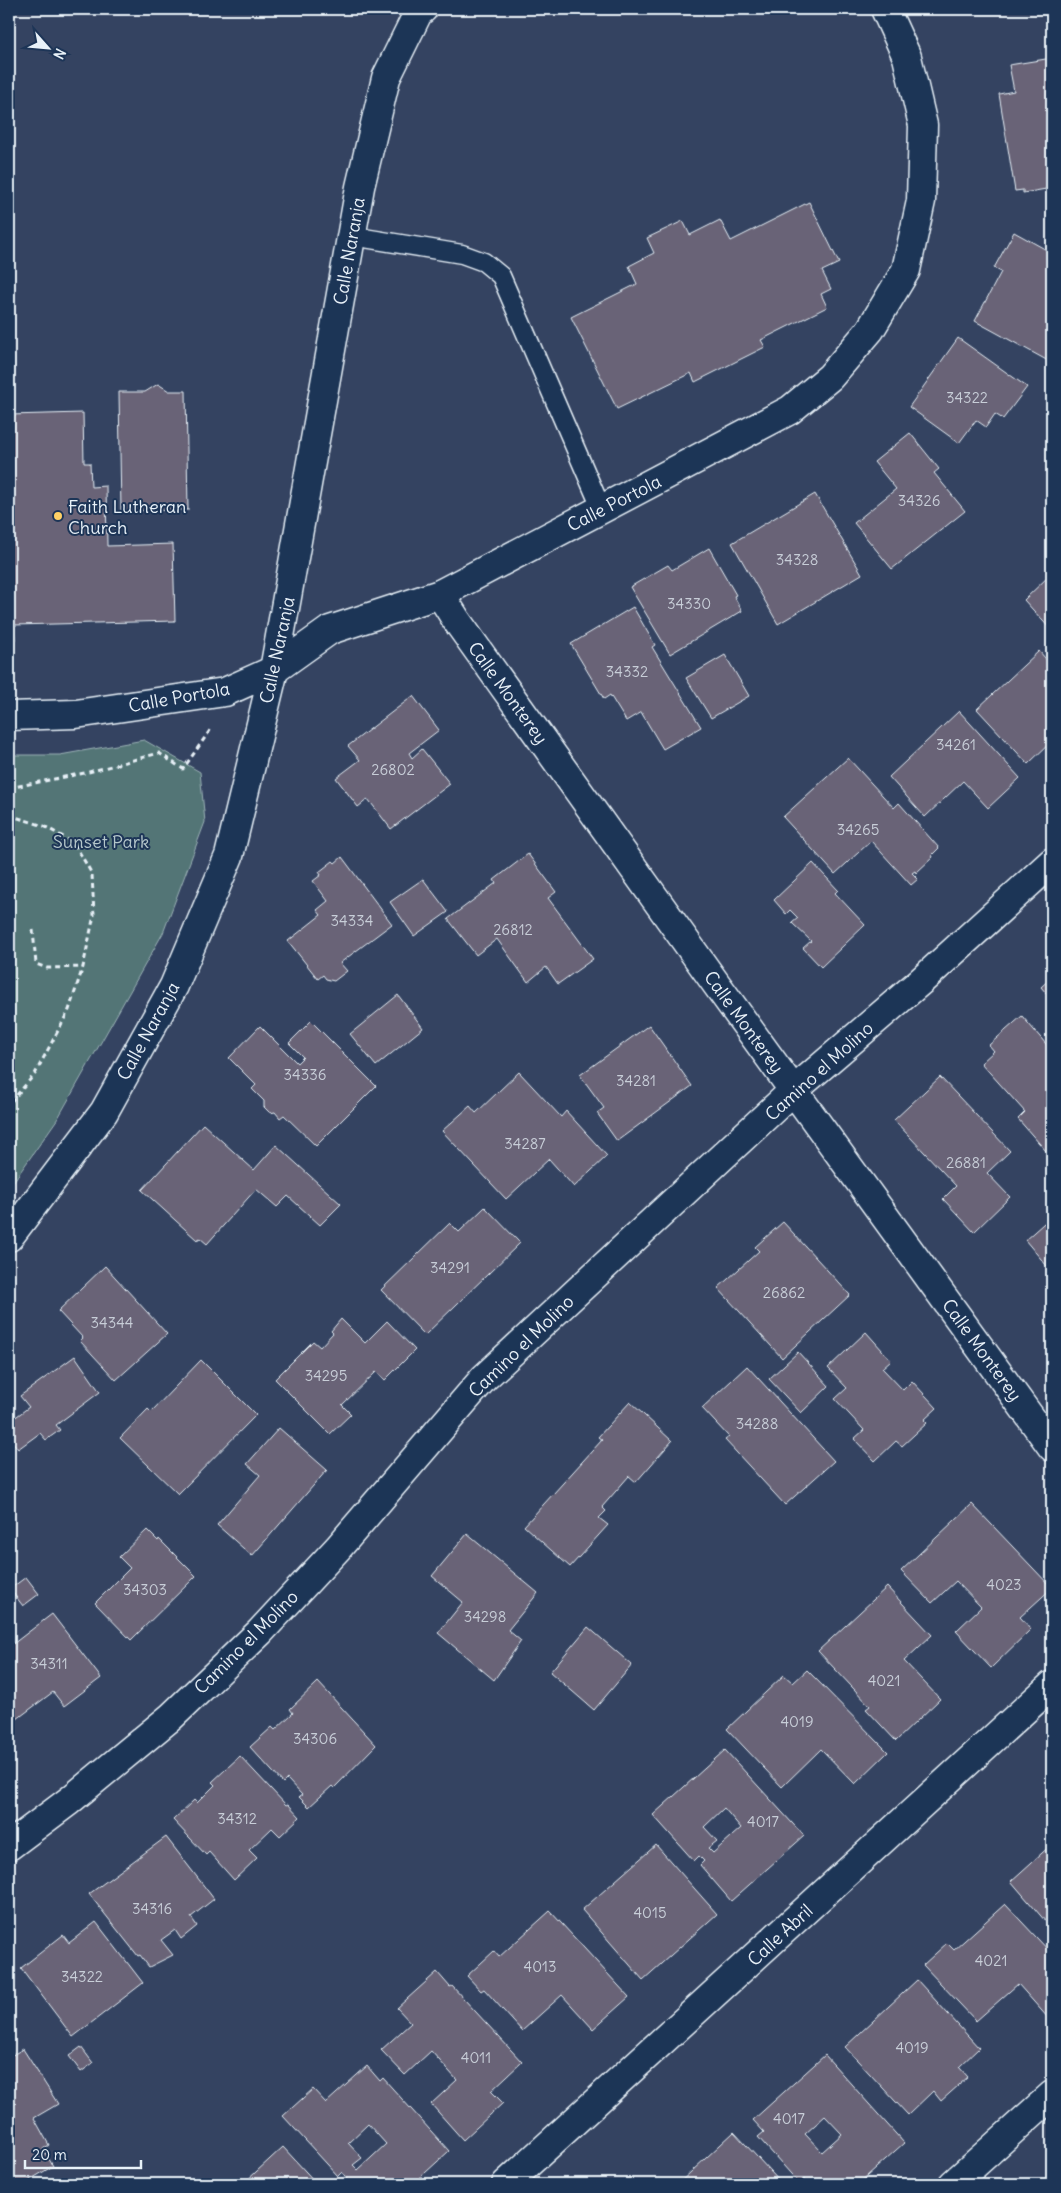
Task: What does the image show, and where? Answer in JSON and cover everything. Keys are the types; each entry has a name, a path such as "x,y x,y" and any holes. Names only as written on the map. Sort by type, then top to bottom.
{"street":[{"name":"Calle Portola","path":"9,716 76,714 225,692 274,670 330,630 440,594 790,410 830,376 870,330 906,270 922,201 923,125 907,57 885,9"},
{"name":"Calle Naranja","path":"9,1237 104,1112 174,986 229,856 274,670 360,187 386,78 421,11"},
{"name":"Calle Monterey","path":"440,594 457,621 794,1091 1052,1447"},
{"name":"Camino el Molino","path":"9,1846 69,1801 170,1717 260,1632 338,1548 484,1378 794,1091 921,981 1052,862"},
{"name":"Calle Abril","path":"506,2184 1052,1685"},
{"path":"953,2184 1052,2095"}],"lane":[{"path":"352,236 462,254 484,262 501,276 602,510"}],"path":[{"path":"9,788 85,773 160,753 183,769 243,684"},
{"path":"9,815 44,826 74,843 92,874 94,915 83,967 69,1010 35,1074 9,1104"},
{"path":"33,930 36,964 47,968 83,967"}],"green space":[{"name":"Sunset Park","path":"144,740 200,772 205,822 163,933 58,1118 9,1188 9,755 60,755"}],"building":[{"path":"1052,58 1052,188 1023,193 1023,190 1015,191 999,94 1014,91 1009,65"},
{"path":"809,202 839,263 822,271 831,289 821,294 827,307 761,340 765,347 695,382 691,373 617,409 571,317 637,284 629,266 654,253 647,238 683,221 690,235 720,220 731,241"},
{"path":"1014,232 1052,253 1052,363 975,321 1001,272 994,268"},
{"path":"958,338 1027,387 1003,419 995,414 986,427 976,420 959,443 909,407"},
{"path":"158,384 169,391 186,391 188,510 121,511 119,392 145,392"},
{"name":"Faith Lutheran Church","path":"83,413 84,463 90,463 91,487 106,486 107,546 173,544 175,621 14,625 15,640 9,640 9,415"},
{"path":"910,433 939,469 934,473 965,511 892,569 854,523 896,489 874,462"},
{"path":"815,494 862,574 778,624 732,543"},
{"path":"709,548 736,595 734,596 742,611 670,654 630,587 668,565 672,570"},
{"path":"1052,573 1052,631 1024,600"},
{"path":"633,607 655,645 652,647 701,727 663,749 641,712 626,721 610,695 604,699 571,644"},
{"path":"1039,651 1052,666 1052,741 1028,764 977,709"},
{"path":"725,655 749,696 711,718 686,678"},
{"path":"413,696 439,730 409,753 412,758 422,749 450,784 391,829 368,799 358,807 336,778 360,760 348,746"},
{"path":"959,711 1020,778 988,808 963,781 925,817 889,777"},
{"path":"848,758 894,808 899,803 939,848 932,855 933,857 916,873 915,871 912,873 918,879 911,885 871,841 835,874 783,817"},
{"path":"528,854 556,892 548,898 593,959 558,984 546,967 528,982 497,939 476,955 448,919 496,883 494,880"},
{"path":"342,857 392,924 340,963 347,971 334,981 326,979 323,975 318,979 288,941 321,915 317,910 328,901 313,881 321,875 319,872 333,861 335,863"},
{"path":"813,863 838,890 835,893 865,925 821,967 803,948 811,941 792,923 798,918 790,910 786,914 774,900"},
{"path":"423,879 448,912 414,936 390,902"},
{"path":"1052,977 1052,1000 1041,987"},
{"path":"398,995 423,1028 376,1066 350,1034"},
{"path":"1022,1016 1052,1051 1052,1146 1046,1151 1018,1119 1025,1112 981,1063 994,1051 989,1045"},
{"path":"311,1021 376,1086 316,1146 284,1115 280,1118 275,1112 270,1113 264,1107 264,1101 252,1089 256,1085 229,1058 260,1026 297,1063 303,1057 289,1043"},
{"path":"649,1025 692,1086 617,1141 597,1113 604,1108 580,1075"},
{"path":"519,1072 561,1117 566,1111 607,1156 574,1187 549,1159 506,1199 442,1131 470,1106 476,1113"},
{"path":"940,1077 1010,1151 987,1173 1010,1197 974,1232 943,1199 956,1186 894,1120"},
{"path":"203,1124 254,1170 276,1145 341,1204 320,1225 288,1196 277,1207 256,1189 207,1244 200,1238 197,1240 142,1190"},
{"path":"485,1207 520,1243 425,1335 381,1290 450,1223 459,1232"},
{"path":"1052,1216 1052,1272 1025,1240"},
{"path":"783,1222 850,1295 782,1358 718,1288 759,1251 755,1247"},
{"path":"105,1266 167,1334 116,1380 80,1341 83,1338 58,1311"},
{"path":"341,1319 365,1343 387,1321 415,1350 385,1380 376,1372 342,1405 351,1414 330,1434 275,1379 313,1341 320,1347 333,1333 331,1331"},
{"path":"866,1332 891,1360 882,1368 903,1390 912,1381 937,1408 924,1420 927,1423 902,1446 896,1441 875,1461 854,1439 864,1430 835,1399 847,1388 828,1368"},
{"path":"798,1352 829,1386 801,1413 769,1379"},
{"path":"75,1356 100,1392 56,1425 60,1430 46,1440 40,1433 18,1449 9,1437 9,1422 29,1407 20,1396"},
{"path":"201,1360 256,1415 178,1494 120,1438 148,1409 151,1412"},
{"path":"747,1366 834,1461 785,1505 725,1440 729,1437 702,1408"},
{"path":"630,1402 672,1441 636,1482 629,1476 602,1507 606,1511 599,1518 608,1525 570,1567 524,1526 602,1440 598,1437"},
{"path":"279,1428 327,1470 252,1556 217,1525 260,1475 247,1464"},
{"path":"972,1504 1052,1588 1020,1617 1031,1629 991,1668 956,1631 981,1607 956,1581 932,1603 901,1571"},
{"path":"147,1530 158,1541 159,1539 196,1576 131,1640 95,1603 130,1568 119,1557"},
{"path":"467,1534 538,1593 508,1630 521,1641 494,1680 438,1633 463,1602 432,1576"},
{"path":"26,1577 39,1594 23,1606 10,1589"},
{"path":"887,1587 932,1635 904,1661 940,1699 896,1741 866,1709 870,1706 818,1651"},
{"path":"52,1614 101,1678 64,1706 53,1692 9,1725 9,1647"},
{"path":"588,1627 632,1665 594,1710 550,1672"},
{"path":"807,1670 888,1752 855,1784 821,1749 782,1787 727,1729 784,1675 793,1683"},
{"path":"318,1682 376,1745 334,1788 332,1786 309,1807 299,1797 302,1795 287,1779 283,1783 250,1747 272,1727 275,1730 293,1713 290,1709"},
{"path":"725,1750 804,1836 731,1901 700,1865 704,1861 699,1856 694,1861 653,1815","holes":["724,1808 741,1828 713,1853 708,1848 717,1841 704,1827"]},
{"path":"240,1756 286,1805 288,1804 300,1817 280,1836 272,1828 249,1850 257,1858 234,1880 209,1852 206,1855 173,1820 194,1800 197,1803 215,1785 212,1782"},
{"path":"166,1837 214,1899 191,1917 197,1926 181,1939 175,1930 161,1940 173,1955 149,1967 140,1955 138,1956 89,1894"},
{"path":"1052,1844 1052,1929 1011,1881"},
{"path":"656,1845 717,1914 643,1980 582,1910"},
{"path":"1005,1904 1052,1954 1052,2016 1049,2019 1018,1984 976,2021 923,1965 947,1943 954,1950"},
{"path":"550,1911 629,1997 593,2029 562,1995 522,2031 484,1989 481,1991 467,1976 494,1951 499,1957"},
{"path":"96,1922 143,1983 73,2037 21,1968 63,1935 69,1943"},
{"path":"437,1972 522,2062 491,2091 503,2103 463,2140 431,2104 457,2080 431,2051 405,2075 381,2050 411,2023 397,2008"},
{"path":"917,1980 979,2048 959,2067 968,2077 941,2101 933,2091 908,2115 845,2047"},
{"path":"81,2047 93,2063 81,2072 69,2056"},
{"path":"23,2049 58,2104 34,2118 49,2145 43,2149 53,2166 23,2184 12,2184 9,2178 9,2057"},
{"path":"825,2055 904,2143 858,2184 809,2184 804,2178 799,2183 758,2137 764,2132 753,2120","holes":["825,2116 842,2134 822,2152 805,2134"]},
{"path":"367,2066 380,2081 383,2078 449,2151 413,2184 345,2184 343,2183 347,2179 342,2172 338,2176 283,2116 313,2089 326,2103","holes":["368,2124 386,2144 358,2170 353,2165 362,2158 348,2143"]},
{"path":"734,2132 782,2184 678,2184"},
{"path":"283,2147 317,2184 243,2184"}],"place":[{"name":"Faith Lutheran Church","path":"58,516"}]}
